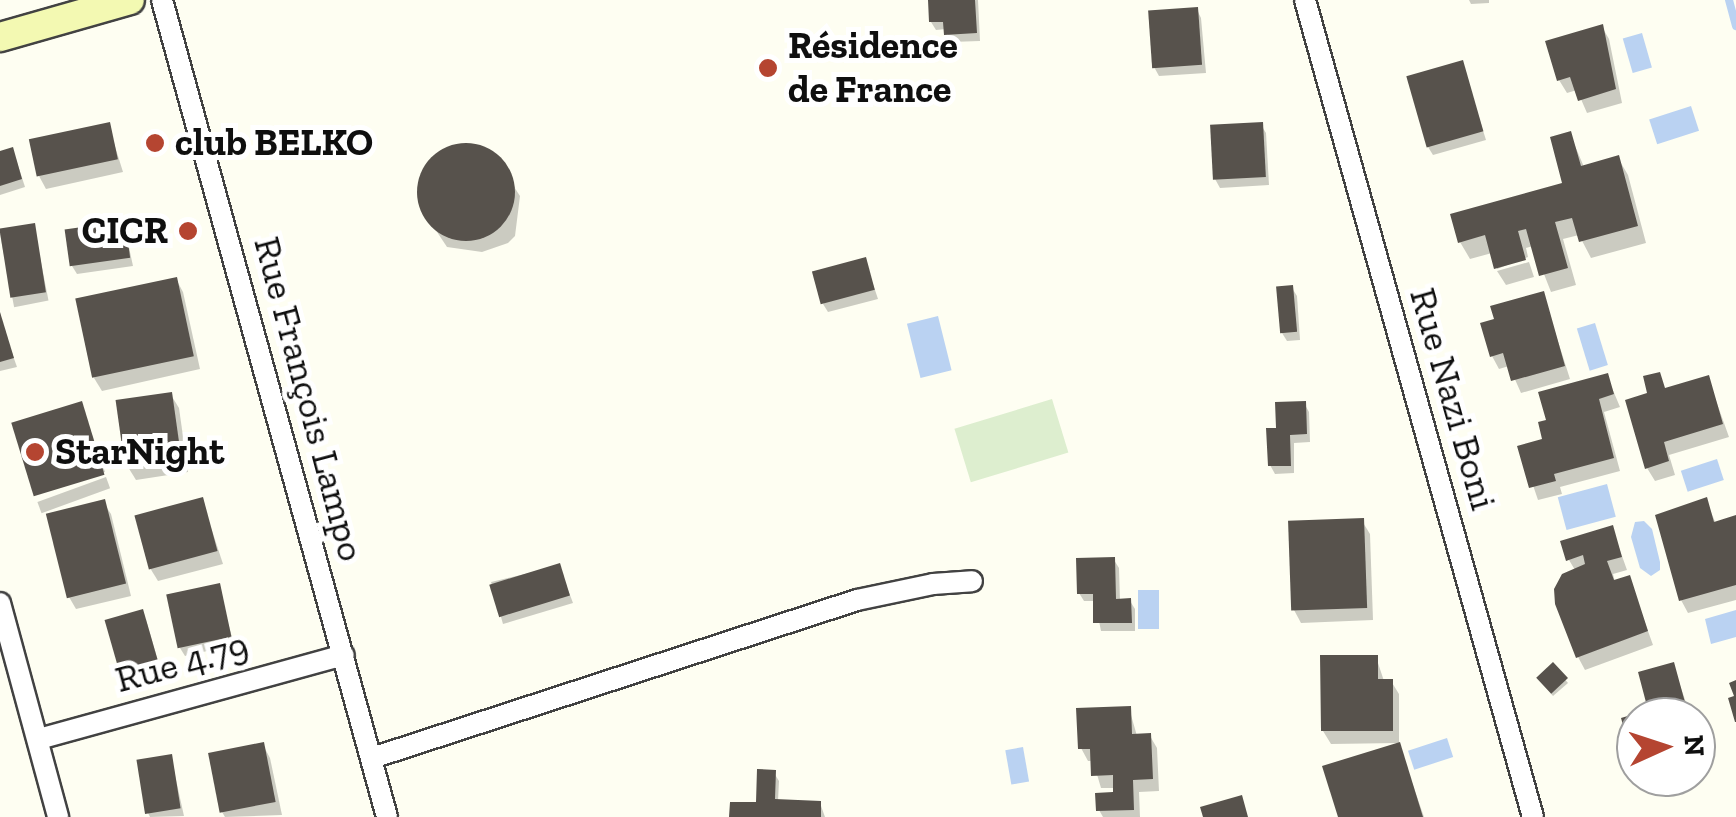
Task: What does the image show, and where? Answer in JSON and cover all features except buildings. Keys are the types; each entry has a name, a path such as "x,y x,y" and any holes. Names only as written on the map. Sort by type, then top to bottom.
{"main road":[{"path":"0,37 130,0"}],"street":[{"name":"Rue François Lampo","path":"162,0 387,817"},
{"name":"Rue Nazi Boni","path":"1306,0 1533,817"},
{"path":"372,758 858,600 933,584 972,581"},
{"path":"0,604 58,817"},
{"name":"Rue 4.79","path":"39,739 344,655"}],"green space":[{"path":"1052,399 1068,453 971,482 954,429"}],"water":[{"path":"1642,33 1652,68 1633,73 1623,39"},
{"path":"1691,106 1699,131 1657,144 1649,120"},
{"path":"938,316 952,370 920,378 907,324"},
{"path":"1595,323 1608,365 1590,371 1577,329"},
{"path":"1717,459 1724,480 1688,492 1681,471"},
{"path":"1607,484 1616,517 1567,530 1558,497"},
{"path":"1644,521 1652,529 1660,562 1660,570 1651,576 1640,568 1631,537 1635,522"},
{"path":"1138,590 1159,590 1159,629 1138,629"},
{"path":"1736,610 1736,637 1711,644 1705,619"},
{"path":"1447,738 1453,757 1414,770 1408,751"},
{"path":"1023,747 1029,781 1011,785 1005,750"}],"waterway":[{"path":"1729,0 1736,26"}],"place":[{"name":"Résidence de France","path":"768,68"},
{"name":"club BELKO","path":"155,143"},
{"name":"CICR","path":"188,231"},
{"name":"StarNight","path":"35,452"}]}
